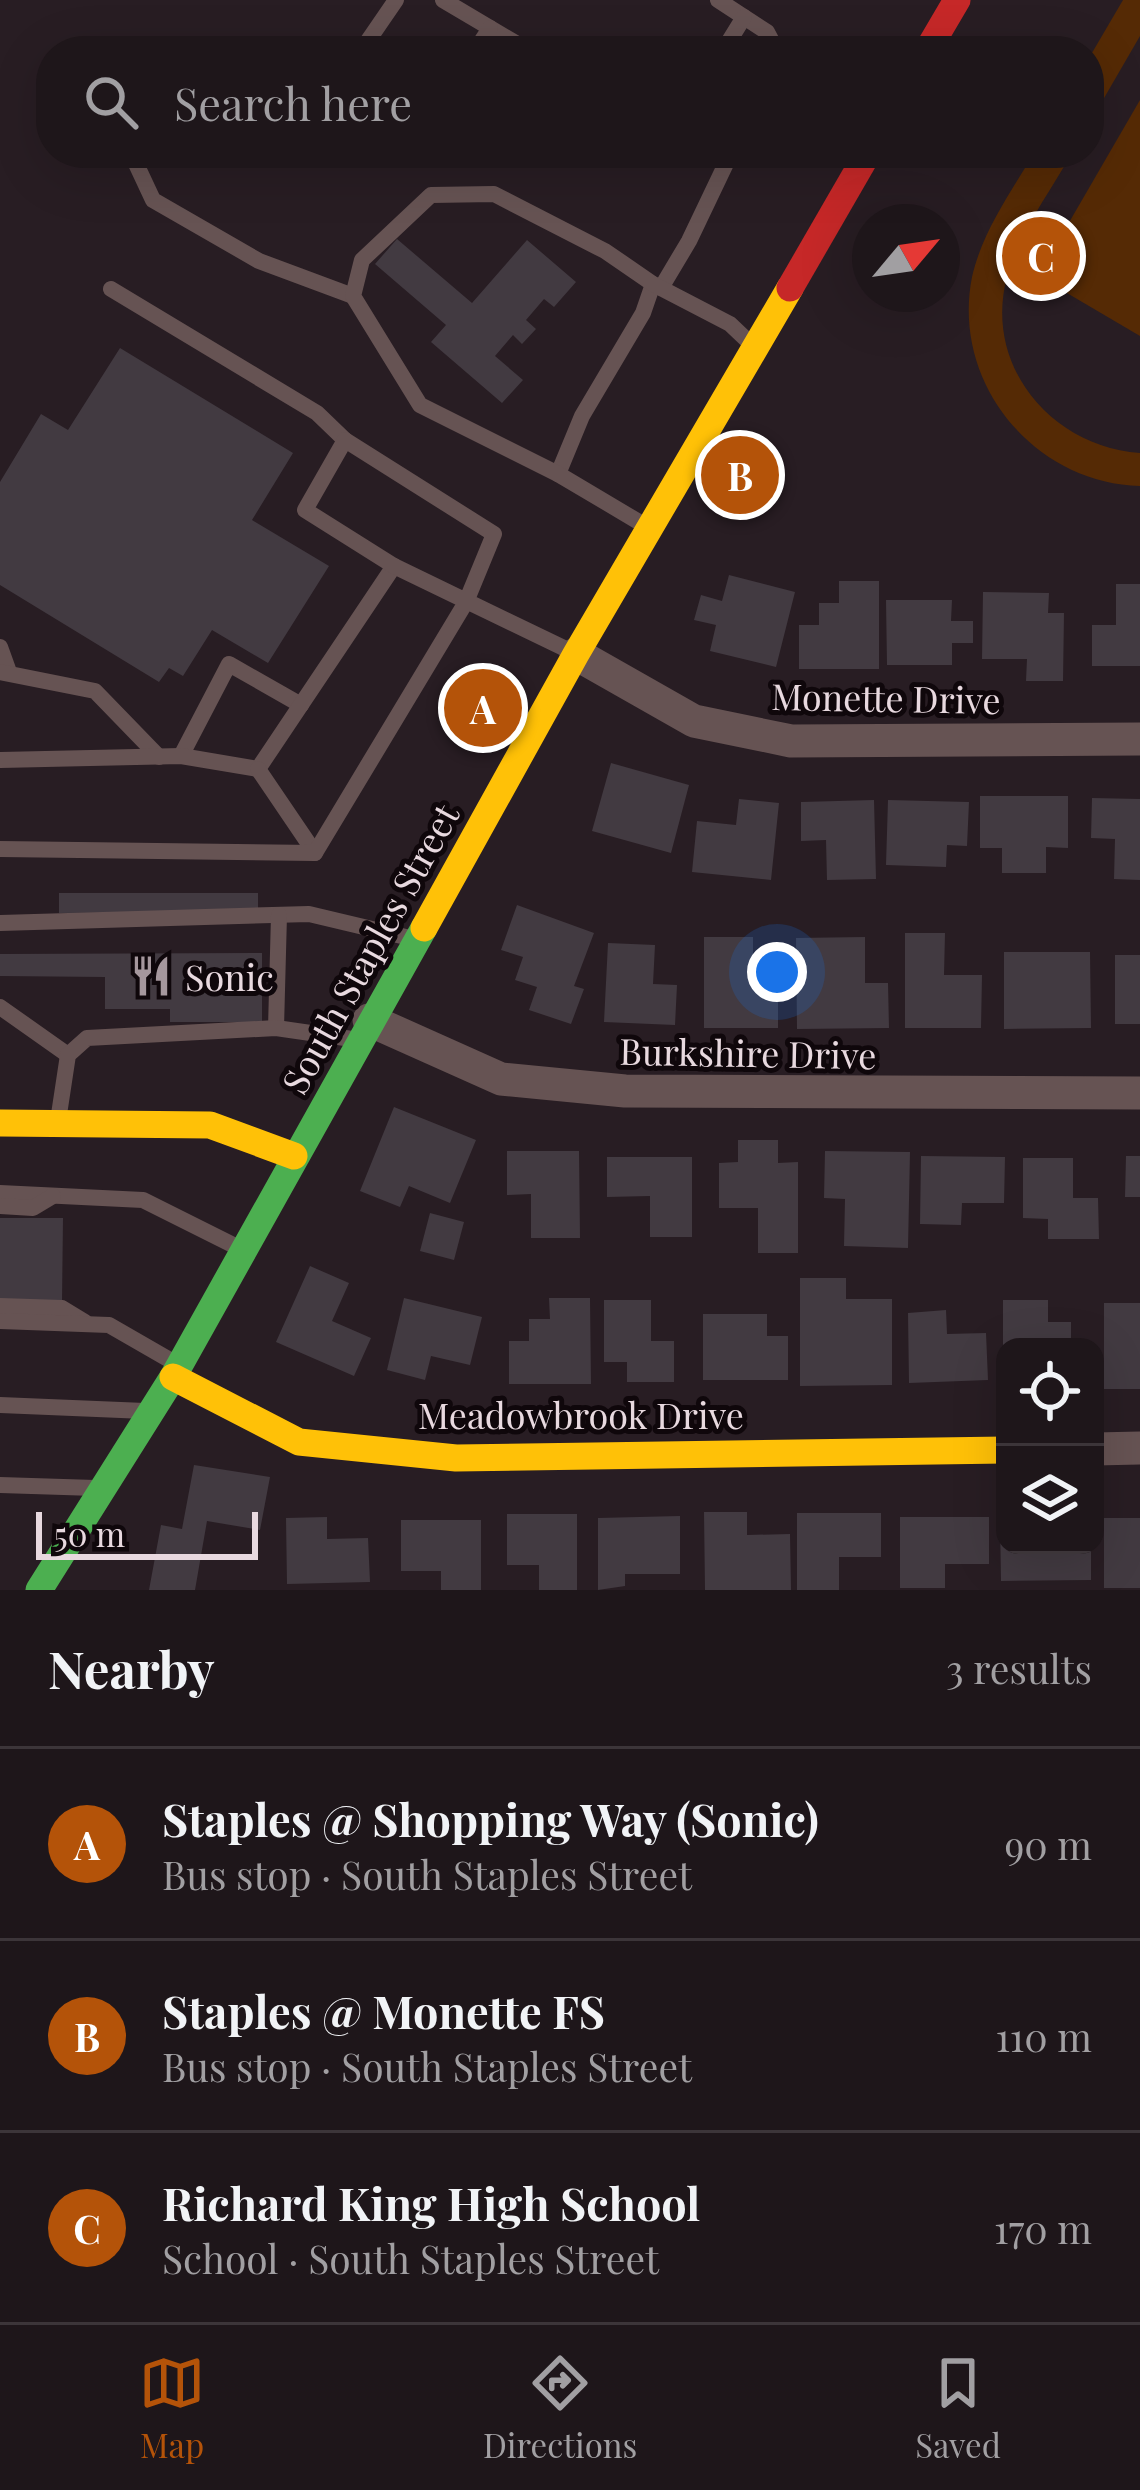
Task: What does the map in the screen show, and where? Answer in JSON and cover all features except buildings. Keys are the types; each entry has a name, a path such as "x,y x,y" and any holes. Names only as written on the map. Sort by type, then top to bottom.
{"main road":[{"path":"936,36 957,0"},
{"name":"South Staples Street","path":"39,1590 176,1371 576,654 859,168"},
{"path":"0,1123 210,1125 294,1156"},
{"name":"Meadowbrook Drive","path":"176,1371 299,1442 456,1458 996,1450"}],"street":[{"name":"Monette Drive","path":"576,654 694,721 791,741 1140,739"},
{"name":"Burkshire Drive","path":"364,1030 501,1079 626,1091 1140,1093"},
{"path":"1104,1449 1140,1448"}],"lane":[{"path":"371,36 396,0"},
{"path":"442,0 504,36"},
{"path":"718,0 769,36"},
{"path":"732,36 744,17"},
{"path":"485,36 490,28"},
{"path":"138,168 153,200 259,261 353,296 420,405 558,474 650,528"},
{"path":"558,474 582,416 657,286 689,241 723,168"},
{"path":"353,296 362,260 431,195 494,194 605,251 657,286 730,324 754,348"},
{"path":"111,289 317,413 345,440 494,534 466,602 315,854"},
{"path":"345,440 305,510 394,566 576,654"},
{"path":"258,769 394,566"},
{"path":"0,647 4,672 95,691 159,757"},
{"path":"181,756 229,664 301,706"},
{"path":"0,760 181,756 258,769 315,854"},
{"path":"0,849 315,854"},
{"path":"276,1028 279,914"},
{"path":"0,923 309,914 416,939"},
{"path":"0,1007 68,1055"},
{"path":"58,1124 68,1055 87,1038 276,1028 364,1030"},
{"path":"0,1193 143,1200 244,1250"},
{"path":"0,1207 33,1208 54,1195"},
{"path":"0,1306 62,1308 88,1324"},
{"path":"0,1322 109,1325 176,1371"},
{"path":"0,1405 152,1412"},
{"path":"0,1485 103,1488"}],"shaded area":[{"path":"1123,0 1140,0 1140,36 1104,98 1104,36"},
{"path":"1140,100 1140,336 1038,276"},
{"path":"1025,168 1063,168 1012,261 1002,310 1005,341 1015,370 1053,418 1108,447 1140,453 1140,486 1101,481 1066,467 1035,447 1008,420 988,389 974,354 969,316 972,277 998,213"}],"traffic: fast":[{"path":"39,1590 173,1377 424,928"}],"traffic: slow":[{"path":"424,928 576,654 790,288"},
{"path":"0,1123 210,1125 294,1156"},
{"path":"173,1377 299,1442 456,1458 996,1450"}],"traffic: jam":[{"path":"936,36 957,0"},
{"path":"790,288 859,168"}],"place":[{"name":"Richard King High School","path":"1041,256"},
{"name":"Staples @ Monette FS","path":"740,475"},
{"name":"Staples @ Shopping Way (Sonic)","path":"483,708"},
{"name":"Sonic","path":"151,976"}]}
